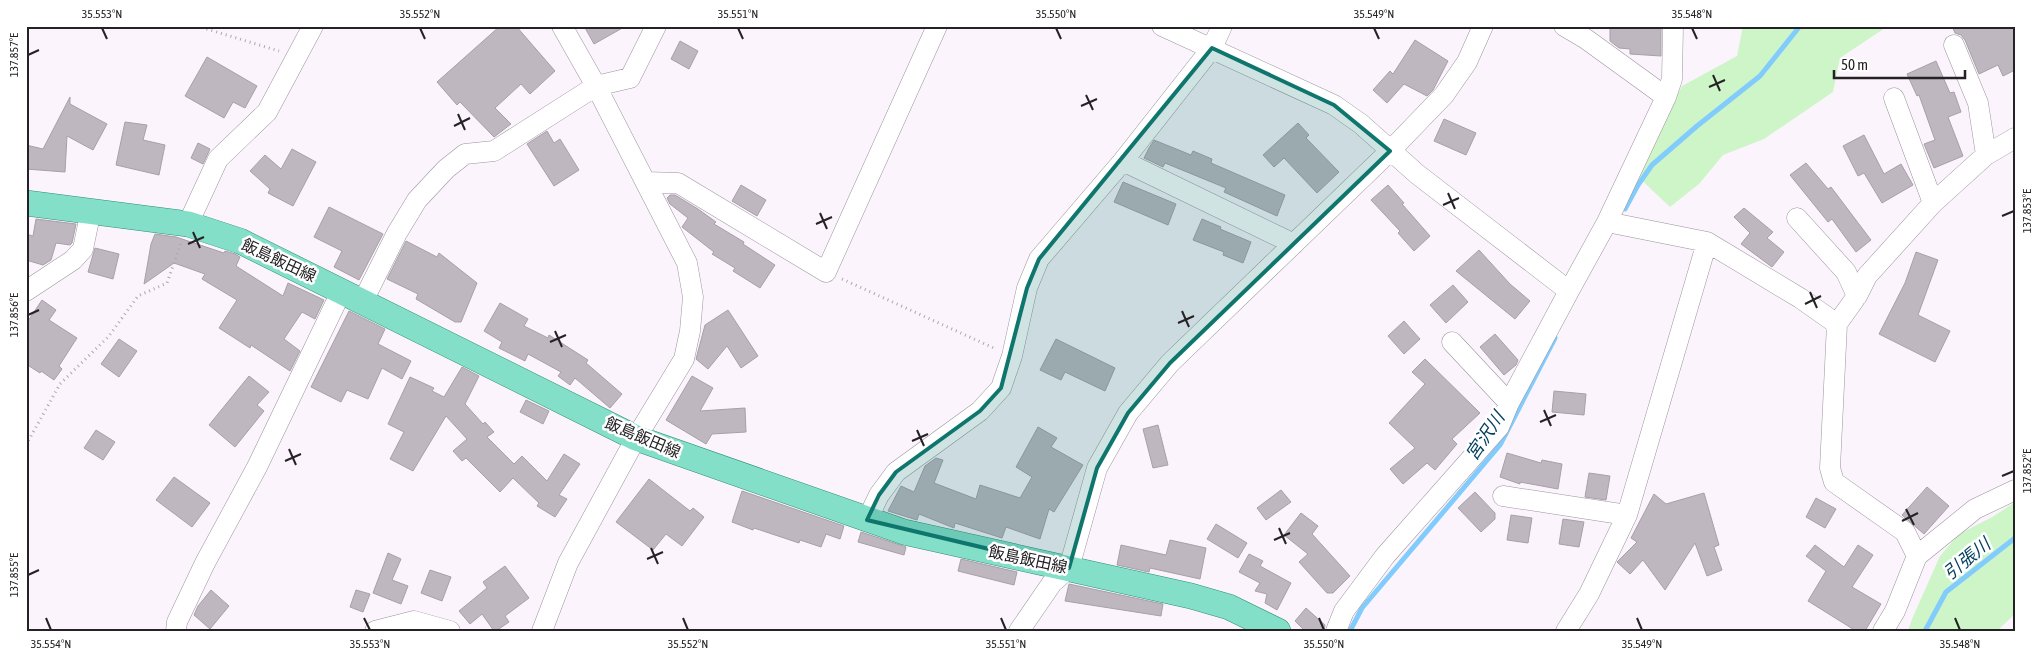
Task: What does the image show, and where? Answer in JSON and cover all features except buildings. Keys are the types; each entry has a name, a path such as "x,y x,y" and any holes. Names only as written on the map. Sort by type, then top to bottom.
{"main road":[{"name":"飯島飯田線","path":"26,203 188,224 240,240 636,438 904,532 1191,596 1229,607 1278,631"}],"street":[{"path":"188,224 218,159 267,112 313,26"},
{"path":"542,631 568,563 636,438 684,359 694,297 687,263 596,86 562,26"},
{"path":"364,301 397,233 417,200 446,168 465,154 494,151 596,86 630,78 656,26"},
{"path":"646,182 678,183 826,272 937,26"},
{"path":"1162,26 1334,105 1361,124 1417,174 1569,291"},
{"path":"867,520 879,495 896,472 980,410 1001,388 1012,356 1028,288 1040,259 1123,161 1212,48 1222,26"},
{"path":"1018,631 1052,583 1069,568 1097,468 1128,413 1170,362 1390,151 1444,95 1467,62 1483,26"},
{"path":"1564,26 1586,39 1666,97"},
{"path":"1336,631 1344,611 1385,556 1499,426 1509,403 1607,222 1666,97 1672,79 1673,26"},
{"path":"1954,46 1978,103 1986,155"},
{"path":"1894,98 1933,203"},
{"path":"1917,556 1905,532 1834,482 1830,468 1837,324 1857,296 1867,276 1933,203 1986,155 2015,138"},
{"path":"1123,161 1294,244"},
{"path":"26,291 73,260 83,250 91,210"},
{"path":"1797,218 1846,272 1857,296"},
{"path":"1607,222 1707,242 1800,298 1837,324"},
{"path":"1566,631 1589,594 1628,515 1707,242"},
{"path":"176,631 177,622 205,563 257,468 342,290"},
{"path":"1452,342 1509,403"},
{"path":"1883,631 1895,611 1917,556 1975,509 2015,490"},
{"path":"1502,496 1628,515"},
{"path":"375,631 414,621 450,631"}],"path":[{"path":"197,26 296,57"},
{"path":"26,445 60,384 109,336 138,296 167,283 188,224"},
{"path":"826,272 1012,356"}],"highlighted area":[{"path":"1212,48 1334,105 1390,151 1170,363 1128,413 1097,468 1069,568 867,520 879,495 896,472 980,411 1001,388 1027,288 1039,259"}],"green space":[{"path":"1743,26 1888,26 1840,58 1833,92 1764,139 1723,155 1699,184 1670,207 1635,174 1682,86 1737,56"},
{"path":"2015,502 2015,614 1998,631 1908,631 1940,556 1959,534 1994,516"}],"waterway":[{"name":"宮沢川","path":"1625,209 1652,165 1760,76 1800,26"},
{"name":"宮沢川","path":"1350,631 1362,608 1500,445 1555,338"},
{"name":"引張川","path":"1925,631 1946,592 2015,538"}]}
